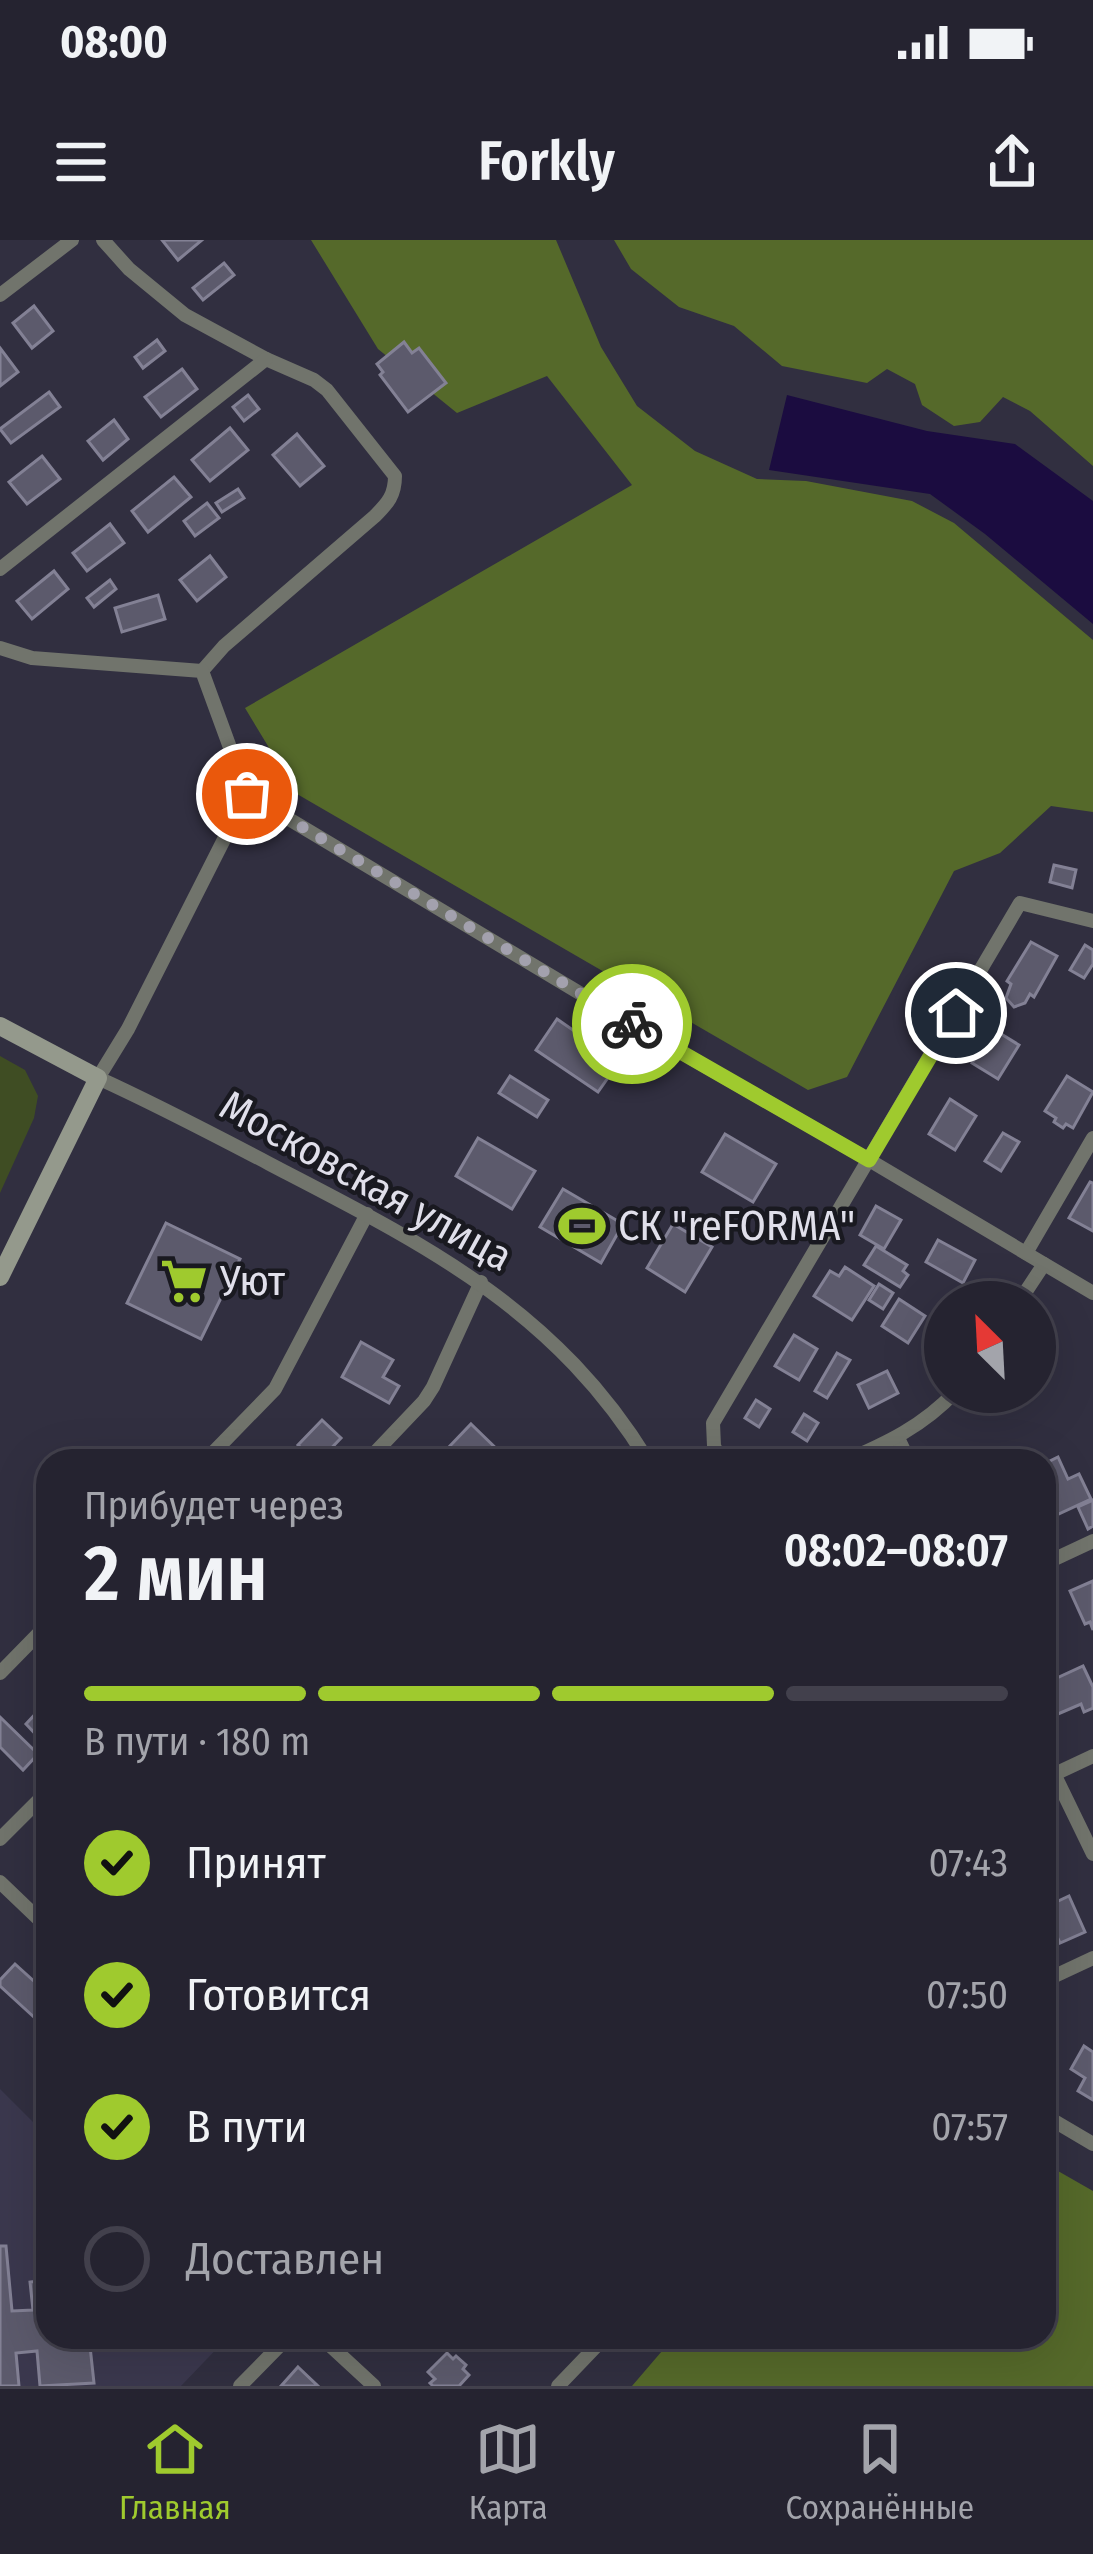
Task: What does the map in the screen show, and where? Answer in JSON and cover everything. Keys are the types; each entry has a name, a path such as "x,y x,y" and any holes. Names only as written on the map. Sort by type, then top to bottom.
{"main road":[{"name":"Московская улица","path":"0,1026 98,1078"},
{"path":"0,1276 98,1078"}],"street":[{"path":"0,296 72,240"},
{"path":"103,240 129,269 185,315 327,390 394,476 395,489 375,516 224,646 202,671"},
{"path":"0,569 266,359"},
{"path":"0,648 32,658 202,671"},
{"path":"202,671 247,794 1093,1293"},
{"path":"98,1078 247,794"},
{"path":"716,1449 713,1423 1020,903 1093,921"},
{"name":"Московская улица","path":"98,1078 367,1214 481,1282 564,1354 639,1449"},
{"path":"1027,1252 1093,1138"},
{"path":"218,1449 275,1389 367,1214"},
{"path":"1032,1281 1044,1264"},
{"path":"378,1449 434,1387 481,1282"},
{"path":"873,1449 898,1438 933,1413"},
{"path":"898,1438 903,1449"},
{"path":"1056,1558 1093,1541"},
{"path":"0,1673 36,1636"},
{"path":"1056,1773 1093,1756"},
{"path":"1056,1788 1093,1854"},
{"path":"0,1839 36,1803"},
{"path":"0,1882 36,1916"},
{"path":"1056,1976 1093,1958"},
{"path":"1056,2121 1093,2144"},
{"path":"240,2386 276,2349"},
{"path":"334,2349 374,2386"},
{"path":"558,2386 593,2349"}],"shaded area":[{"path":"787,395 927,431 1015,444 1093,501 1093,624 930,494 769,470"},
{"path":"0,2089 36,2125 36,2349 216,2349 181,2386 0,2386"}],"green space":[{"path":"311,240 556,240 601,347 637,406 695,451 757,479 806,481 912,501 954,523 1093,640 1093,812 1051,806 1000,853 954,871 847,1077 808,1090 297,794 245,708 632,485 547,376 457,413 378,349"},
{"path":"614,240 1093,240 1093,466 1030,411 1003,397 980,422 954,426 922,405 915,384 887,369 867,383 782,366 734,326 679,307 631,269"},
{"path":"0,1056 25,1070 38,1096 34,1118 0,1193"},
{"path":"1056,2170 1093,2191 1093,2386 632,2386 664,2349 1056,2349"}],"building":[{"path":"162,240 202,240 178,260"},
{"path":"224,263 234,275 203,300 193,288"},
{"path":"34,306 53,331 32,348 13,323"},
{"path":"157,340 165,351 143,368 135,357"},
{"path":"404,342 412,353 419,348 446,383 408,412 377,364"},
{"path":"0,348 18,372 0,386"},
{"path":"182,369 197,389 161,417 145,397"},
{"path":"49,392 60,407 11,443 0,429"},
{"path":"248,395 259,409 244,421 233,407"},
{"path":"114,420 128,439 103,460 88,441"},
{"path":"230,428 248,450 210,481 192,460"},
{"path":"297,434 324,466 300,486 273,455"},
{"path":"42,456 60,479 27,504 9,482"},
{"path":"174,477 191,497 148,532 132,511"},
{"path":"238,489 244,498 222,512 216,503"},
{"path":"207,503 219,518 195,536 184,521"},
{"path":"110,524 124,543 87,571 73,553"},
{"path":"210,556 226,577 197,601 180,580"},
{"path":"54,571 68,589 32,619 17,601"},
{"path":"110,580 116,589 94,607 87,598"},
{"path":"158,595 165,619 122,632 115,608"},
{"path":"1054,865 1076,870 1072,888 1050,882"},
{"path":"1031,942 1057,956 1034,997 1030,994 1025,1003 1014,1007 1006,998 1011,984 1007,981"},
{"path":"1085,945 1093,950 1093,964 1084,978 1070,970"},
{"path":"557,1019 619,1062 598,1092 536,1050"},
{"path":"993,1029 1019,1045 998,1079 972,1063"},
{"path":"510,1076 548,1100 537,1117 499,1093"},
{"path":"1067,1076 1093,1092 1073,1128 1066,1124 1063,1128 1045,1111"},
{"path":"950,1099 976,1116 955,1150 929,1134"},
{"path":"1003,1133 1019,1142 1001,1171 985,1161"},
{"path":"725,1134 776,1164 753,1202 702,1172"},
{"path":"478,1138 535,1171 512,1209 456,1176"},
{"path":"1093,1183 1093,1231 1069,1218"},
{"name":"СК \"reFORMA\"","path":"563,1189 623,1224 601,1263 540,1227"},
{"path":"876,1206 901,1220 884,1249 860,1235"},
{"name":"Уют","path":"166,1223 240,1259 201,1339 127,1303"},
{"path":"673,1224 712,1247 685,1292 647,1268"},
{"path":"938,1240 975,1260 964,1281 926,1262"},
{"path":"876,1246 907,1265 903,1271 908,1275 900,1287 864,1265"},
{"path":"845,1267 874,1286 852,1320 814,1296 830,1271 839,1276"},
{"path":"879,1284 893,1293 883,1309 869,1300"},
{"path":"899,1299 924,1315 908,1343 882,1326"},
{"path":"794,1335 817,1349 799,1380 775,1366"},
{"path":"361,1342 393,1360 383,1377 399,1386 389,1403 342,1377"},
{"path":"837,1353 850,1360 827,1398 815,1391"},
{"path":"887,1371 898,1393 869,1408 858,1385"},
{"path":"756,1400 770,1409 759,1427 745,1418"},
{"path":"804,1414 818,1423 807,1441 793,1432"},
{"path":"322,1420 341,1438 330,1449 298,1445"},
{"path":"471,1424 497,1449 449,1449"},
{"path":"1056,1458 1068,1479 1079,1474 1091,1499 1056,1515"},
{"path":"1093,1500 1093,1526 1088,1529 1078,1507"},
{"path":"1093,1581 1093,1630 1090,1622 1085,1624 1070,1591"},
{"path":"1083,1666 1093,1687 1093,1708 1084,1712 1081,1704 1058,1714 1056,1678"},
{"path":"36,1713 36,1735 26,1724"},
{"path":"0,1717 36,1756 23,1770 0,1747"},
{"path":"1069,1896 1085,1932 1060,1943 1056,1902"},
{"path":"15,1964 36,1983 36,2019 0,1986"},
{"path":"1084,2046 1093,2052 1093,2100 1078,2091 1085,2078 1071,2069"},
{"path":"0,2246 6,2246 12,2311 33,2310 30,2282 36,2281 36,2349 90,2349 94,2383 40,2386 37,2351 16,2353 19,2386 0,2386"},
{"path":"447,2353 466,2365 463,2369 469,2375 459,2386 433,2386 430,2383 435,2379 428,2372"},
{"path":"298,2367 318,2386 281,2386"}],"way so far":[{"path":"247,794 632,1024"}],"place":[{"name":"СК \"reFORMA\"","path":"582,1226"},
{"name":"Уют","path":"184,1281"}],"route":[{"path":"632,1024 869,1160 956,1013"}]}
